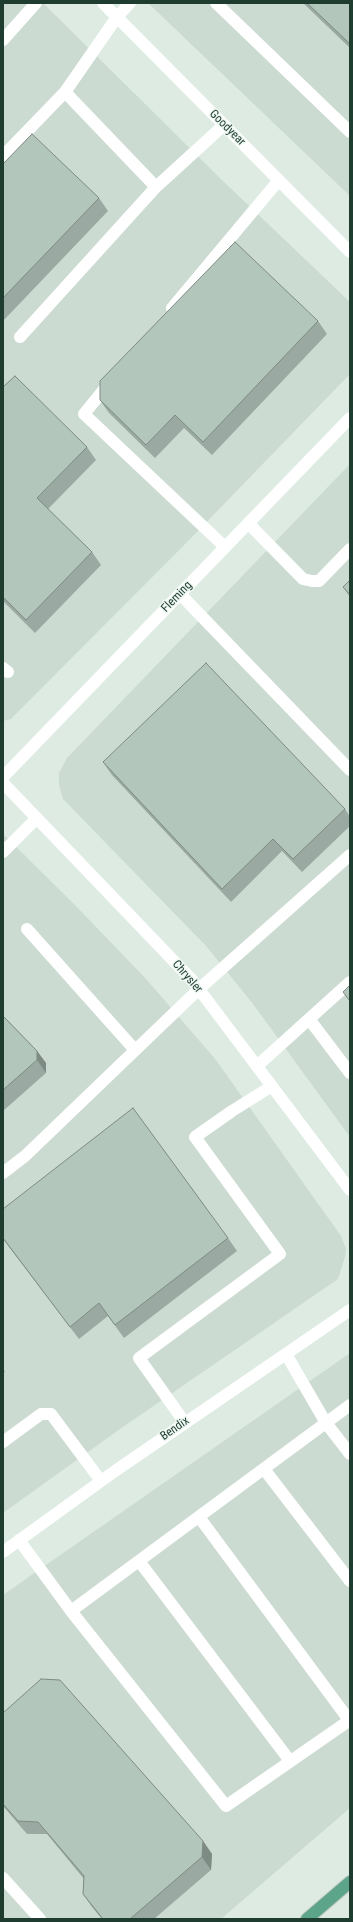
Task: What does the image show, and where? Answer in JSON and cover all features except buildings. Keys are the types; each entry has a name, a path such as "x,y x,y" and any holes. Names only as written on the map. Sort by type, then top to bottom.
{"main road":[{"path":"307,1919 350,1882"}],"street":[{"path":"3,40 36,3"},
{"name":"Goodyear","path":"103,3 350,252"},
{"path":"3,156 65,92 117,17 130,3"},
{"path":"216,3 350,132"},
{"path":"65,92 156,186"},
{"path":"20,337 156,186 224,125"},
{"path":"166,315 279,180"},
{"path":"120,371 84,414 225,547"},
{"name":"Fleming","path":"3,777 350,418"},
{"path":"248,523 303,579 319,581 350,548"},
{"path":"180,594 350,770"},
{"name":"Chrysler","path":"3,783 199,989 350,1190"},
{"path":"3,852 37,818"},
{"path":"3,1173 25,1156 199,989 350,855"},
{"path":"27,928 135,1050"},
{"path":"257,1066 350,982"},
{"path":"309,1019 350,1073"},
{"path":"185,1422 139,1358 280,1254 195,1137 232,1111 272,1086"},
{"name":"Bendix","path":"3,1552 185,1422 350,1310"},
{"path":"286,1354 326,1423 350,1454"},
{"path":"71,1611 350,1405"},
{"path":"3,1442 41,1414 51,1414 101,1481"},
{"path":"264,1469 350,1581"},
{"path":"19,1540 71,1611 226,1806 350,1720 199,1517"},
{"path":"139,1561 290,1761"},
{"path":"3,1878 40,1919"}],"shaded area":[{"path":"3,3 43,3 224,182 350,302 350,374 194,535 11,719 3,721"},
{"path":"148,3 350,3 350,196"},
{"path":"350,464 350,1137 253,1004 207,947 63,799 59,785 59,773 67,758"},
{"path":"3,834 73,903 147,980 216,1060 341,1236 346,1249 338,1279 120,1429 3,1513"},
{"path":"350,1353 350,1808 221,1919 3,1919 3,1595"}]}
